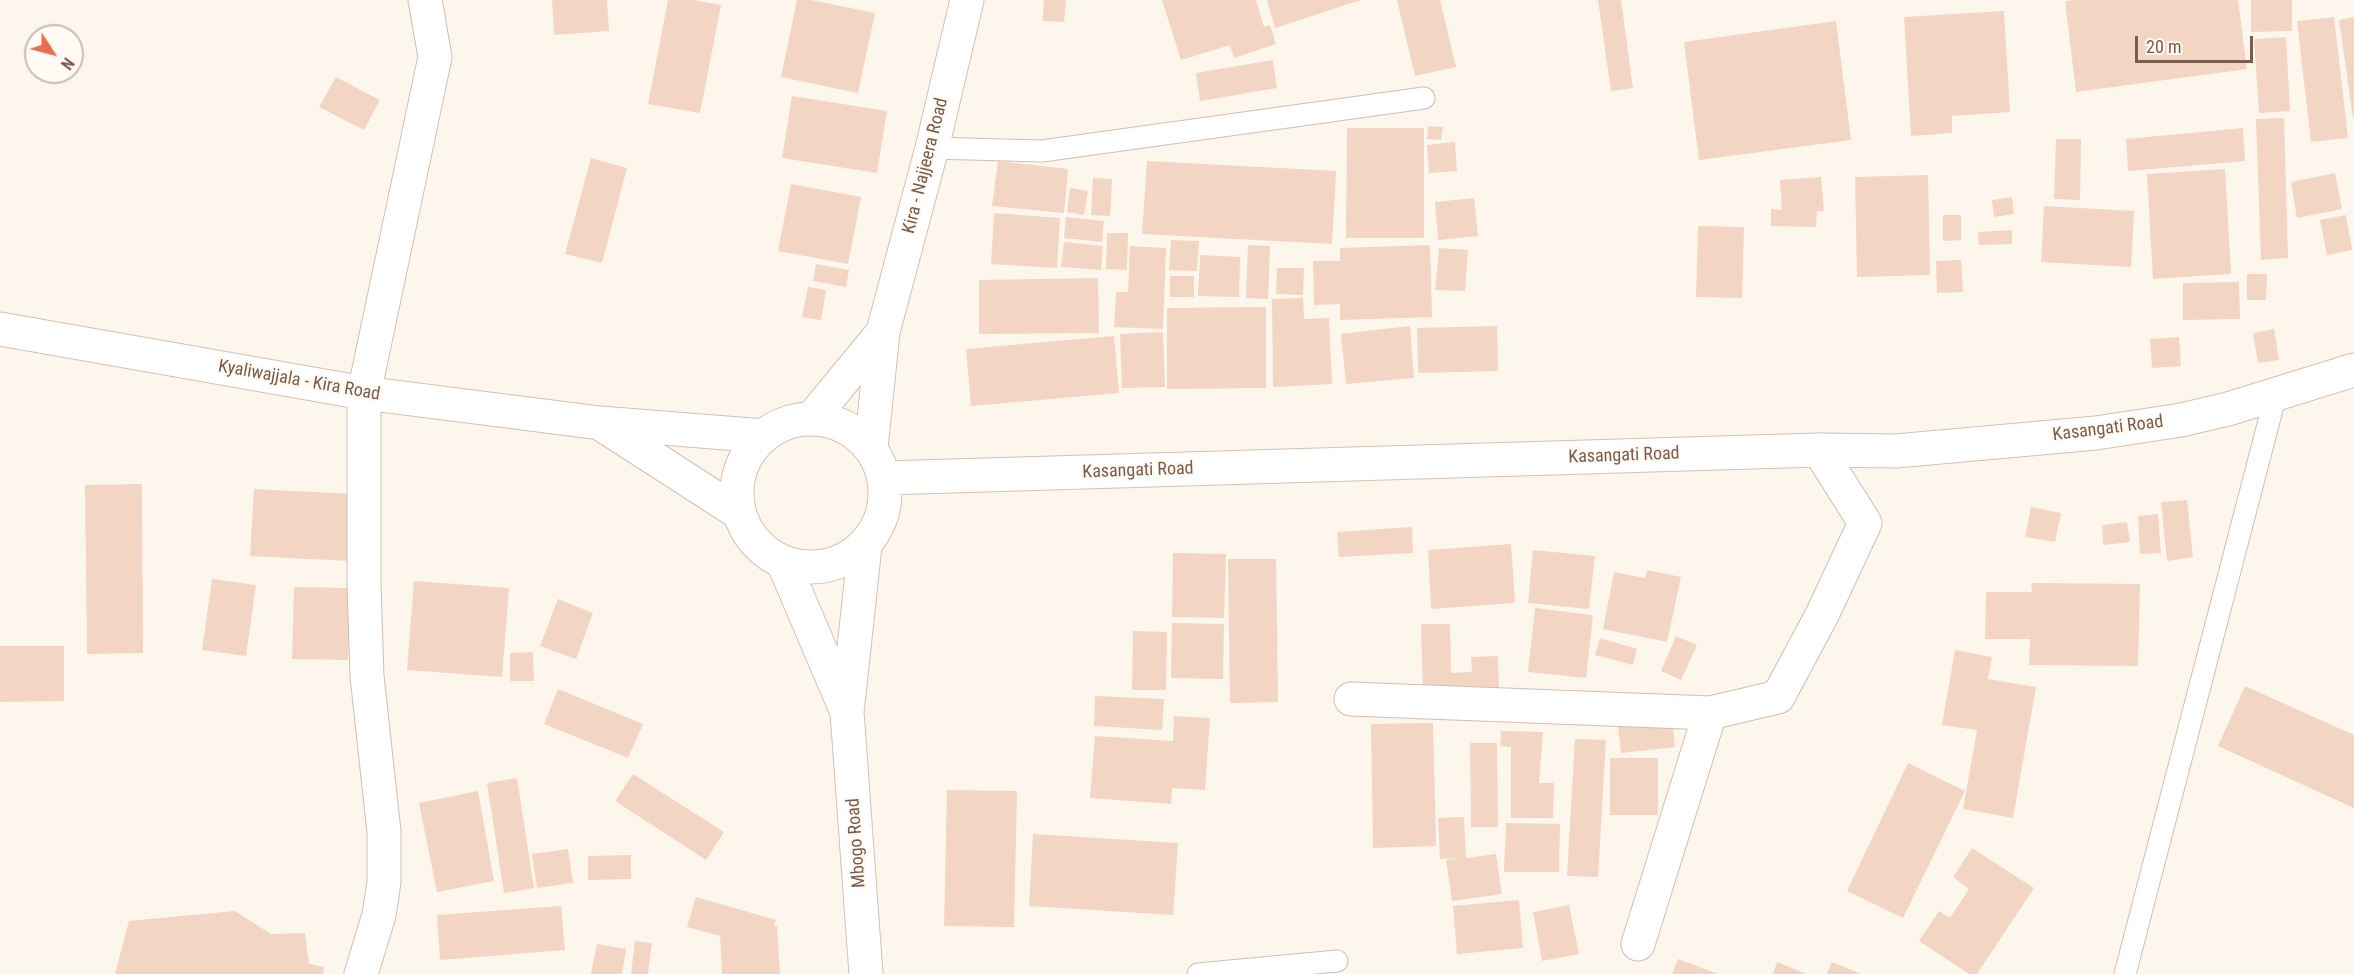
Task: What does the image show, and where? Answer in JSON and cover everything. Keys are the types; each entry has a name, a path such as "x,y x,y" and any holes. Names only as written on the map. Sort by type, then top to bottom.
{"street":[{"path":"361,974 379,915 384,882 384,832 367,676 364,585 364,393 435,57 425,0"},
{"name":"Kira - Najjeera Road","path":"872,448 883,332 932,148 967,0"},
{"name":"Kyaliwajjala - Kira Road","path":"0,328 364,393 600,423 764,436"},
{"name":"Kira - Najjeera Road","path":"812,418 883,332"},
{"name":"Kasangati Road","path":"885,478 1819,450 1896,451 2096,433 2181,420 2354,370"},
{"path":"812,418 845,426 872,448 885,478 883,514 865,546 840,562 811,568 783,562 755,542 739,513 737,484 746,458 764,436 787,423 812,418"},
{"name":"Kyaliwajjala - Kira Road","path":"600,423 739,513"},
{"path":"1351,699 1710,713 1778,697 1822,615 1865,523 1819,450"},
{"name":"Mbogo Road","path":"865,546 847,712 866,974"},
{"name":"Mbogo Road","path":"783,562 847,712"},
{"path":"1638,944 1710,713"}],"lane":[{"path":"932,148 1042,151 1424,98"},
{"path":"2125,974 2276,394"},
{"path":"1198,974 1337,961"}],"building":[{"path":"552,0 607,0 609,31 554,35"},
{"path":"668,0 693,0 721,5 700,113 648,104"},
{"path":"797,0 811,0 875,13 858,93 781,77"},
{"path":"1044,0 1066,0 1064,22 1043,21"},
{"path":"1162,0 1256,0 1264,27 1270,25 1276,44 1234,58 1230,45 1181,60"},
{"path":"1267,0 1361,0 1275,28"},
{"path":"1397,0 1440,0 1456,67 1415,76"},
{"path":"1598,0 1621,0 1633,88 1611,91"},
{"path":"2238,0 2247,69 2076,92 2065,1"},
{"path":"2251,0 2292,0 2292,31 2251,32"},
{"path":"2004,11 2010,112 1952,116 1952,133 1911,136 1904,17"},
{"path":"2334,17 2348,138 2311,142 2297,21"},
{"path":"2354,17 2354,118 2353,118 2339,20"},
{"path":"1836,21 1851,140 1699,160 1684,42"},
{"path":"2286,37 2290,111 2259,113 2254,39"},
{"path":"1273,60 1277,88 1200,101 1196,73"},
{"path":"336,77 380,100 364,130 319,107"},
{"path":"792,96 887,111 877,173 782,158"},
{"path":"2284,118 2288,258 2261,260 2256,119"},
{"path":"1428,126 1443,127 1441,140 1427,139"},
{"path":"1347,128 1424,128 1424,238 1346,238"},
{"path":"2243,128 2245,161 2128,171 2126,139"},
{"path":"2056,139 2081,139 2080,200 2054,199"},
{"path":"1455,142 1457,171 1429,173 1427,145"},
{"path":"591,158 627,168 602,263 565,254"},
{"path":"998,161 1068,169 1064,213 992,206"},
{"path":"1147,161 1336,171 1332,244 1142,234"},
{"path":"2225,169 2231,274 2153,279 2147,174"},
{"path":"2335,173 2342,209 2297,218 2291,182"},
{"path":"1928,175 1930,275 1857,277 1855,177"},
{"path":"1821,177 1824,211 1817,211 1816,227 1771,226 1771,209 1782,210 1780,180"},
{"path":"1093,178 1112,179 1110,216 1091,215"},
{"path":"791,184 861,197 848,264 778,251"},
{"path":"1070,188 1088,191 1084,215 1067,212"},
{"path":"2012,197 2014,214 1994,217 1992,200"},
{"path":"1474,198 1478,236 1438,240 1435,202"},
{"path":"2044,206 2134,211 2131,267 2041,262"},
{"path":"994,213 1060,218 1057,268 991,264"},
{"path":"1943,215 1961,215 1961,240 1943,241"},
{"path":"2346,215 2352,250 2327,255 2320,220"},
{"path":"1066,217 1104,221 1102,242 1064,238"},
{"path":"1698,226 1744,227 1742,298 1696,297"},
{"path":"2012,230 2012,244 1979,245 1978,232"},
{"path":"1107,233 1128,233 1127,270 1106,269"},
{"path":"1171,240 1199,241 1197,271 1169,270"},
{"path":"1064,242 1103,246 1101,270 1061,267"},
{"path":"1248,245 1270,246 1268,299 1246,298"},
{"path":"1430,245 1432,317 1340,320 1340,304 1314,305 1313,261 1340,261 1340,248"},
{"path":"1130,246 1166,248 1163,329 1114,327 1116,292 1128,292"},
{"path":"1439,248 1468,250 1465,291 1435,290"},
{"path":"1200,255 1240,257 1239,297 1198,296"},
{"path":"1961,260 1963,292 1937,293 1936,261"},
{"path":"816,264 849,270 846,287 813,281"},
{"path":"1277,268 1304,268 1303,295 1276,294"},
{"path":"2247,274 2267,274 2266,300 2247,300"},
{"path":"1170,276 1194,276 1194,297 1170,297"},
{"path":"1098,278 1099,333 979,334 979,280"},
{"path":"2239,282 2240,319 2183,320 2183,283"},
{"path":"808,287 826,290 821,320 802,317"},
{"path":"1303,298 1304,319 1329,318 1332,384 1273,387 1272,299"},
{"path":"1266,307 1266,388 1167,389 1167,308"},
{"path":"1410,326 1414,378 1346,384 1341,334"},
{"path":"1497,326 1498,371 1418,373 1417,328"},
{"path":"2274,329 2279,360 2258,363 2253,333"},
{"path":"1163,332 1165,387 1122,388 1120,334"},
{"path":"1114,336 1119,393 971,406 966,349"},
{"path":"2179,337 2181,366 2152,368 2150,339"},
{"path":"142,484 143,653 87,654 85,485"},
{"path":"254,489 354,494 350,561 250,556"},
{"path":"2187,500 2193,557 2167,561 2161,502"},
{"path":"2031,507 2061,513 2055,542 2025,537"},
{"path":"2158,514 2161,553 2140,554 2138,516"},
{"path":"2127,522 2130,542 2103,545 2102,525"},
{"path":"1412,527 1413,553 1339,557 1337,532"},
{"path":"1511,544 1515,603 1431,609 1428,550"},
{"path":"1533,550 1595,556 1589,609 1528,603"},
{"path":"1173,553 1226,554 1224,618 1172,617"},
{"path":"1228,559 1276,559 1278,702 1230,703"},
{"path":"1647,570 1681,577 1667,642 1603,629 1614,572 1645,578"},
{"path":"212,579 256,585 246,656 202,650"},
{"path":"414,581 509,588 502,677 407,670"},
{"path":"2031,583 2140,584 2138,666 2029,665 2030,639 1985,639 1986,592 2032,592"},
{"path":"294,587 350,588 348,660 292,659"},
{"path":"558,599 593,613 576,659 540,646"},
{"path":"1535,608 1593,615 1586,678 1528,672"},
{"path":"1172,623 1224,624 1223,679 1171,678"},
{"path":"1421,624 1450,624 1451,673 1472,672 1471,657 1498,656 1499,695 1423,694"},
{"path":"1133,631 1167,632 1166,690 1132,690"},
{"path":"1676,636 1697,645 1681,680 1661,671"},
{"path":"1600,638 1637,649 1633,665 1595,655"},
{"path":"0,646 64,646 64,701 0,702"},
{"path":"1955,650 1992,657 1988,679 2036,687 2013,818 1963,809 1977,730 1942,725"},
{"path":"533,652 534,681 510,681 510,653"},
{"path":"2245,686 2354,735 2354,808 2218,746"},
{"path":"558,689 643,724 628,758 544,724"},
{"path":"1095,696 1164,699 1162,730 1094,726"},
{"path":"1174,716 1210,718 1205,790 1172,788 1171,804 1090,798 1095,736 1173,741"},
{"path":"1672,720 1675,747 1621,753 1618,727"},
{"path":"1433,723 1436,846 1373,848 1371,724"},
{"path":"1501,731 1543,732 1539,783 1554,783 1553,818 1511,818 1511,747 1500,746"},
{"path":"1575,739 1606,740 1598,877 1567,876"},
{"path":"1470,743 1497,743 1498,827 1471,827"},
{"path":"1610,758 1658,758 1658,815 1610,815"},
{"path":"1908,763 1965,791 1903,918 1847,891"},
{"path":"633,774 724,832 706,860 615,801"},
{"path":"517,778 534,888 504,893 487,783"},
{"path":"947,790 1017,791 1014,927 944,926"},
{"path":"478,791 494,881 437,892 419,803"},
{"path":"1464,817 1466,858 1496,854 1502,894 1452,901 1446,860 1459,858 1440,859 1438,818"},
{"path":"1506,823 1560,824 1559,872 1504,872"},
{"path":"1033,834 1178,843 1173,915 1029,906"},
{"path":"1972,848 2034,888 1977,974 1969,974 1919,941 1939,911 1950,918 1969,889 1953,877"},
{"path":"568,849 573,883 537,888 532,854"},
{"path":"631,855 631,879 588,880 588,856"},
{"path":"696,897 776,920 774,926 777,926 780,974 722,974 720,936 687,927"},
{"path":"1519,900 1523,948 1457,954 1453,906"},
{"path":"1569,905 1579,954 1542,961 1533,912"},
{"path":"561,906 565,950 440,960 437,915"},
{"path":"235,911 271,934 305,933 309,964 324,967 323,974 115,974 129,921"},
{"path":"635,941 652,943 648,974 631,974"},
{"path":"597,944 626,949 622,974 591,974"},
{"path":"1678,959 1718,974 1672,974"},
{"path":"1777,962 1807,974 1773,974"},
{"path":"1832,962 1861,974 1827,974"}]}
